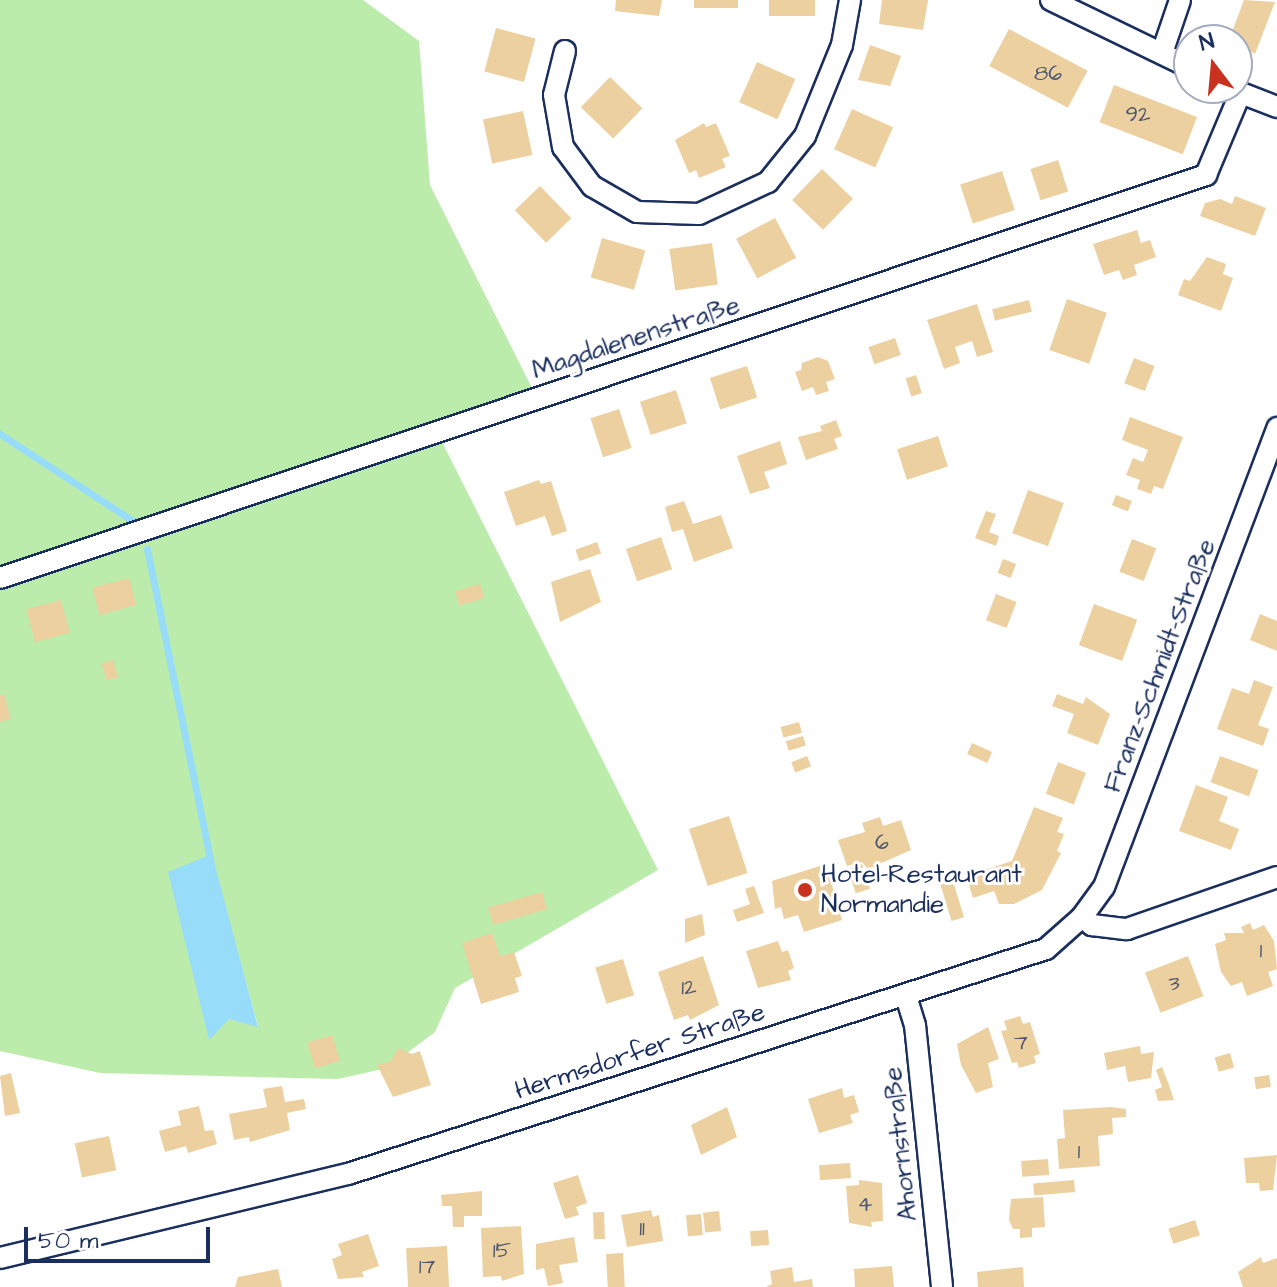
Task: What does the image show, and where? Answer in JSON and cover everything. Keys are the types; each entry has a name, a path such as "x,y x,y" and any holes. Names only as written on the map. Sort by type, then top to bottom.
{"street":[{"path":"565,51 554,95 563,147 592,186 637,212 699,214 768,182 805,136 842,45 850,0"},
{"path":"1051,0 1173,59"},
{"path":"1162,53 1180,0"},
{"path":"1253,98 1277,107"},
{"name":"Magdalenenstraße","path":"0,578 1206,175 1230,104"},
{"name":"Franz-Schmidt-Straße","path":"1082,917 1104,887 1277,428"},
{"path":"1082,917 1092,925 1127,929 1277,877"},
{"name":"Hermsdorfer Straße","path":"0,1258 348,1174 1046,949 1082,917"},
{"name":"Ahornstraße","path":"906,996 915,1025 942,1287"}],"green space":[{"path":"0,0 363,0 419,41 430,185 537,398 437,432 658,870 455,988 435,1032 387,1068 338,1079 100,1073 0,1051","holes":["211,855 258,1026 229,1019"]}],"water":[{"path":"212,854 258,1027 229,1019 209,1040 168,872"}],"building":[{"path":"616,0 662,0 659,16 615,11"},
{"path":"694,0 738,0 738,8 694,8"},
{"path":"769,0 815,0 815,16 769,16"},
{"path":"882,0 928,0 923,30 879,24"},
{"path":"1244,0 1275,2 1255,54 1253,24 1235,24"},
{"path":"496,28 536,39 524,82 484,71"},
{"path":"1009,29 1088,71 1068,108 989,66"},
{"path":"870,45 901,56 890,86 858,80"},
{"path":"757,62 795,79 777,119 739,102"},
{"path":"610,77 642,108 613,138 581,107"},
{"path":"1114,85 1197,117 1183,154 1100,122"},
{"path":"852,109 893,127 875,167 834,149"},
{"path":"523,111 532,155 492,164 483,120"},
{"path":"704,123 706,127 716,123 730,156 722,159 726,167 699,178 696,170 689,173 675,140"},
{"path":"1058,160 1068,191 1041,200 1030,169"},
{"path":"822,169 853,199 823,230 792,200"},
{"path":"1002,171 1015,210 973,224 960,185"},
{"path":"540,186 571,218 546,243 515,210"},
{"path":"1235,196 1266,208 1255,236 1200,216 1205,203 1220,199 1232,204"},
{"path":"775,218 796,258 757,278 736,239"},
{"path":"1137,230 1141,243 1150,240 1156,257 1134,265 1137,275 1123,280 1119,270 1104,275 1093,244"},
{"path":"602,238 645,250 634,290 591,277"},
{"path":"712,243 718,285 675,291 669,249"},
{"path":"1207,257 1226,264 1223,274 1233,278 1221,311 1178,295 1184,279 1190,281"},
{"path":"1067,299 1107,313 1089,364 1049,350"},
{"path":"1029,300 1032,312 995,321 992,309"},
{"path":"977,304 993,352 977,357 972,341 955,347 960,363 944,369 927,320"},
{"path":"895,338 901,355 874,364 869,347"},
{"path":"818,357 828,361 835,379 826,382 829,391 816,395 813,387 802,391 795,372 801,370 802,363"},
{"path":"1134,358 1155,366 1145,391 1124,383"},
{"path":"747,366 757,397 720,409 710,378"},
{"path":"916,375 922,393 911,396 906,378"},
{"path":"676,390 687,423 651,435 640,402"},
{"path":"619,409 632,448 603,457 590,418"},
{"path":"1130,417 1183,437 1163,489 1154,486 1151,494 1137,489 1140,480 1126,475 1133,458 1143,462 1148,450 1122,440"},
{"path":"836,420 842,436 834,439 838,449 806,460 798,437 822,431 820,426"},
{"path":"938,436 948,466 907,480 897,449"},
{"path":"780,441 787,464 764,472 770,488 750,494 737,456"},
{"path":"539,480 541,484 551,481 567,531 552,536 545,516 516,526 504,492"},
{"path":"1028,490 1064,503 1048,546 1012,533"},
{"path":"1116,495 1132,501 1128,511 1112,505"},
{"path":"684,501 693,524 721,515 733,548 694,562 683,529 672,532 665,507"},
{"path":"986,511 996,514 989,532 999,536 996,546 975,538"},
{"path":"661,537 672,569 637,581 626,549"},
{"path":"1132,539 1156,548 1144,581 1119,572"},
{"path":"597,542 601,553 579,561 575,550"},
{"path":"1003,559 1016,564 1011,578 998,573"},
{"path":"590,569 601,602 560,622 551,582"},
{"path":"129,578 136,605 100,615 92,588"},
{"path":"480,584 484,598 459,606 455,591"},
{"path":"996,594 1017,602 1007,628 986,620"},
{"path":"61,600 70,633 35,642 26,609"},
{"path":"1094,604 1137,620 1122,661 1079,645"},
{"path":"1260,614 1277,621 1277,651 1250,640"},
{"path":"113,660 118,677 106,681 101,663"},
{"path":"1254,680 1273,687 1258,725 1269,729 1263,746 1217,729 1232,688 1249,694"},
{"path":"4,694 11,719 0,722 0,695"},
{"path":"1057,694 1083,704 1086,697 1110,714 1098,745 1067,733 1074,714 1052,706"},
{"path":"799,722 802,733 783,738 781,727"},
{"path":"803,736 806,746 789,751 786,741"},
{"path":"972,743 992,752 987,763 967,754"},
{"path":"807,756 811,766 795,773 791,762"},
{"path":"1220,756 1259,770 1249,796 1210,782"},
{"path":"1058,762 1086,773 1074,804 1046,794"},
{"path":"1196,785 1228,797 1219,821 1239,829 1231,850 1179,831"},
{"path":"1034,807 1063,818 1057,832 1064,834 1057,851 1061,853 1042,890 1014,904 999,904 994,891 973,898 966,876 1012,861"},
{"path":"729,816 748,873 708,886 689,829"},
{"path":"880,817 883,826 901,820 911,850 868,869 862,862 847,866 838,840 865,832 862,823"},
{"name":"Hotel-Restaurant Normandie","path":"826,864 842,920 804,932 798,915 784,919 781,907 775,909 772,881"},
{"path":"862,864 870,889 856,893 848,869"},
{"path":"952,878 964,917 952,921 940,882"},
{"path":"754,886 764,913 737,922 733,910 750,904 745,889"},
{"path":"542,892 547,909 493,925 488,907"},
{"path":"702,914 705,935 685,943 685,919"},
{"path":"1250,923 1253,930 1264,925 1274,941 1277,969 1268,972 1273,986 1247,996 1242,982 1231,986 1221,972 1215,944 1226,940 1224,933 1244,933 1241,927"},
{"path":"492,933 500,956 514,952 522,976 515,978 519,992 481,1004 462,943"},
{"path":"778,941 782,952 788,950 794,968 788,971 791,980 758,988 746,951"},
{"path":"703,956 719,1005 690,1020 688,1015 674,1020 658,972"},
{"path":"1188,956 1203,996 1160,1013 1145,972"},
{"path":"623,959 634,995 606,1004 595,967"},
{"path":"1020,1016 1023,1024 1030,1022 1040,1054 1034,1056 1036,1063 1019,1068 1017,1062 1012,1063 1001,1031 1007,1030 1004,1021"},
{"path":"988,1027 999,1059 988,1063 993,1087 976,1093 961,1065 957,1044"},
{"path":"332,1035 340,1061 315,1068 307,1043"},
{"path":"1140,1046 1141,1054 1154,1052 1151,1078 1128,1082 1125,1066 1107,1070 1104,1053"},
{"path":"398,1048 412,1054 420,1051 431,1085 393,1097 377,1065 391,1061"},
{"path":"1230,1053 1234,1067 1219,1072 1215,1057"},
{"path":"1162,1067 1174,1100 1158,1101 1155,1090 1162,1087 1156,1070"},
{"path":"11,1073 20,1113 5,1116 0,1076"},
{"path":"1269,1075 1271,1087 1256,1089 1254,1077"},
{"path":"282,1086 285,1102 304,1099 306,1109 287,1113 290,1130 250,1142 249,1137 234,1140 229,1114 267,1107 263,1089"},
{"path":"842,1088 844,1098 854,1095 859,1112 850,1115 853,1123 819,1133 808,1099"},
{"path":"199,1106 205,1131 213,1130 217,1144 188,1153 186,1146 165,1152 159,1131 181,1125 178,1111"},
{"path":"727,1107 737,1137 701,1155 691,1125"},
{"path":"1126,1109 1126,1117 1112,1118 1113,1134 1098,1136 1100,1166 1059,1169 1057,1139 1065,1138 1063,1110"},
{"path":"109,1136 116,1170 82,1178 75,1143"},
{"path":"1277,1155 1273,1190 1260,1191 1259,1183 1246,1183 1244,1158"},
{"path":"1048,1159 1049,1175 1022,1177 1021,1161"},
{"path":"850,1163 851,1178 820,1180 819,1165"},
{"path":"578,1175 587,1203 576,1207 579,1215 565,1219 553,1183"},
{"path":"859,1180 882,1183 883,1221 871,1222 872,1227 849,1223 846,1186 859,1185"},
{"path":"1074,1180 1075,1192 1034,1196 1033,1184"},
{"path":"482,1191 482,1216 464,1216 464,1227 453,1227 452,1206 442,1206 441,1195"},
{"path":"1043,1197 1045,1227 1032,1228 1032,1237 1020,1238 1020,1229 1013,1229 1009,1220 1011,1199"},
{"path":"651,1210 653,1217 659,1215 663,1241 627,1247 621,1215"},
{"path":"719,1211 721,1231 705,1233 703,1213"},
{"path":"593,1212 604,1212 605,1239 594,1239"},
{"path":"701,1214 703,1235 688,1236 686,1215"},
{"path":"1195,1220 1200,1235 1173,1244 1168,1229"},
{"path":"521,1226 524,1274 502,1281 501,1276 483,1277 481,1228"},
{"path":"768,1230 769,1245 751,1246 750,1231"},
{"path":"368,1234 379,1266 362,1272 364,1277 338,1279 332,1259 342,1255 338,1244"},
{"path":"574,1237 578,1262 559,1265 563,1283 548,1286 544,1268 536,1270 536,1244"},
{"path":"447,1246 449,1287 408,1287 406,1248"},
{"path":"623,1253 625,1287 608,1287 606,1254"},
{"path":"1261,1257 1263,1263 1277,1258 1277,1287 1243,1287 1238,1272"},
{"path":"892,1266 894,1287 855,1287 854,1269"},
{"path":"792,1267 794,1282 812,1279 813,1287 766,1287 772,1284 770,1271"},
{"path":"1023,1267 1024,1287 978,1287 977,1272"},
{"path":"278,1269 282,1287 235,1287 238,1277"}],"waterway":[{"path":"0,434 136,523"},
{"path":"147,549 211,863"}],"place":[{"name":"Hotel-Restaurant Normandie","path":"805,890"}]}
